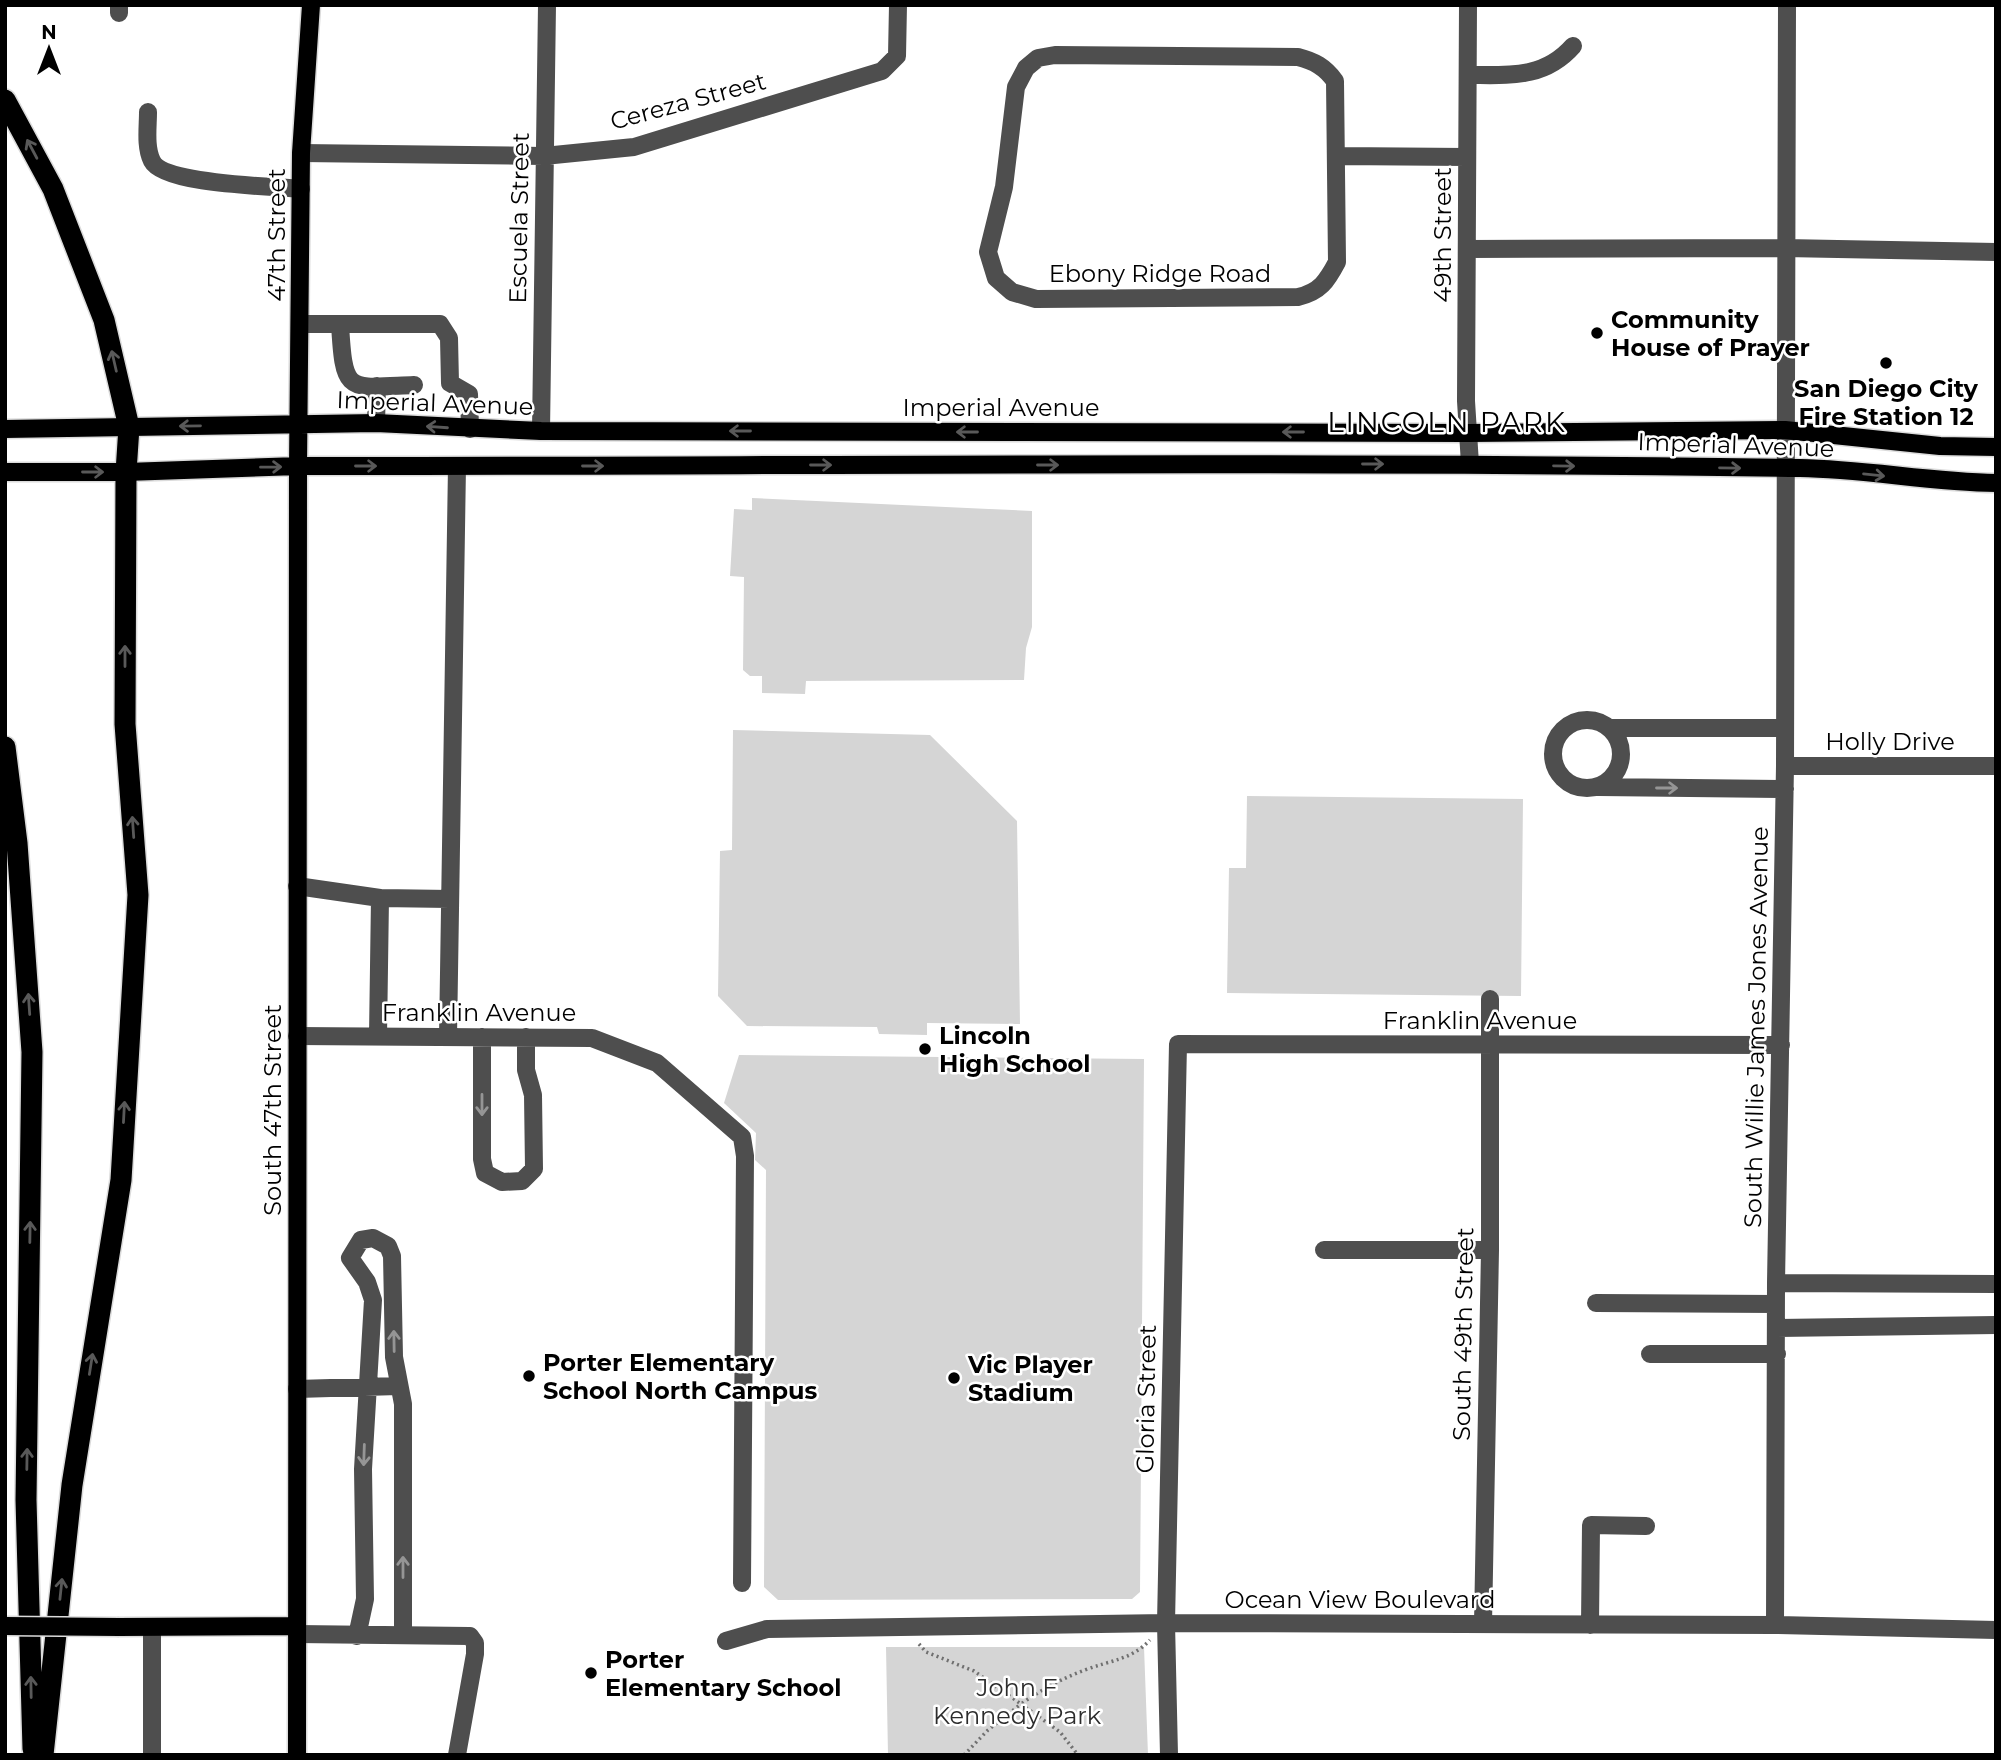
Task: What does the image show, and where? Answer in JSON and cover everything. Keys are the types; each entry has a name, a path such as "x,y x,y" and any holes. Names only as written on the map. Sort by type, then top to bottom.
{"highway":[{"path":"5,100 53,189 100,308 129,427 126,472 125,724 138,895 121,1167 72,1485 43,1755"},
{"path":"5,747 17,843 33,1052 26,1500 33,1755"}],"main road":[{"name":"47th Street","path":"298,466 301,153 311,5"},
{"name":"Imperial Avenue","path":"5,429 376,423 541,430 1468,433 1785,430 1940,446 1996,447"},
{"name":"Imperial Avenue","path":"5,472 126,472 298,466 1470,464 1785,468 1936,482 1996,483"},
{"name":"South 47th Street","path":"297,1755 298,466"},
{"path":"5,1626 297,1630"}],"street":[{"name":"Escuela Street","path":"541,430 547,5"},
{"name":"Cereza Street","path":"301,153 544,156 634,147 882,71 897,56 898,5"},
{"name":"49th Street","path":"1468,5 1470,464"},
{"name":"South Willie James Jones Avenue","path":"1775,1625 1776,1283 1785,789 1787,5"},
{"path":"1468,75 1515,75 1550,68 1573,46"},
{"name":"Ebony Ridge Road","path":"1055,55 1298,57 1312,60 1329,72 1335,81 1337,156 1337,262 1327,282 1312,294 1298,297 1036,299 1012,292 996,278 988,252 1004,187 1016,87 1026,68 1038,58 1055,55"},
{"path":"148,112 148,145 152,162 162,172 199,180 300,189"},
{"path":"1337,156 1467,157"},
{"path":"1467,249 1785,248 1996,252"},
{"path":"300,324 440,324 449,338 450,383 469,394 470,429"},
{"path":"340,324 345,376 358,388 414,385"},
{"path":"376,423 377,386"},
{"path":"448,1037 457,466"},
{"path":"1785,728 1610,728 1589,719 1578,720 1560,732 1552,752 1557,773 1565,781 1587,789 1785,789"},
{"path":"1599,787 1617,772 1621,761 1618,737 1610,728"},
{"name":"Holly Drive","path":"1785,766 1996,766"},
{"path":"297,886 380,898 450,899"},
{"path":"378,1036 380,898"},
{"name":"South 49th Street","path":"1483,1624 1490,1250 1490,999"},
{"name":"Franklin Avenue","path":"297,1036 592,1038 657,1063 741,1137 745,1156 742,1583"},
{"path":"482,1037 482,1159 485,1173 502,1182 522,1181 534,1169 533,1095 526,1070 526,1037"},
{"name":"Franklin Avenue","path":"1178,1044 1781,1045"},
{"name":"Gloria Street","path":"1169,1755 1166,1623 1178,1044"},
{"path":"357,1636 365,1599 363,1469 373,1300 367,1282 350,1258 354,1246 361,1240 373,1238 388,1246 392,1256 398,1386 403,1404 403,1636"},
{"path":"1324,1250 1490,1250"},
{"path":"1776,1283 1996,1284"},
{"path":"1596,1303 1776,1304"},
{"path":"1776,1328 1996,1325"},
{"path":"1650,1354 1777,1354"},
{"path":"297,1389 398,1386"},
{"path":"1590,1625 1591,1525 1646,1526"},
{"name":"Ocean View Boulevard","path":"726,1641 767,1629 916,1629 1166,1623 1775,1625 1996,1630"},
{"path":"152,1627 152,1755"},
{"path":"297,1630 357,1636 470,1636 475,1643 457,1755"}],"path":[{"path":"964,1755 988,1730 1037,1693 1082,1671 1135,1655 1166,1623"},
{"path":"916,1629 917,1642 926,1652 974,1671 1060,1732 1079,1755"}],"green space":[{"path":"752,498 1032,511 1032,627 1026,648 1024,680 806,681 805,694 762,693 762,676 750,676 743,670 744,577 730,576 734,509 752,510"},
{"path":"733,730 930,735 1017,821 1020,1024 927,1023 927,1035 879,1034 877,1027 747,1026 718,996 720,851 732,850"},
{"path":"1247,796 1523,799 1521,996 1227,993 1229,868 1246,868"},
{"name":"Vic Player Stadium","path":"739,1055 1144,1059 1140,1592 1132,1599 778,1600 764,1587 766,1170 755,1160 756,1133 724,1103"},
{"name":"John F Kennedy Park","path":"886,1647 1144,1647 1148,1755 888,1755"}],"place":[{"name":"Community House of Prayer","path":"1597,333"},
{"name":"San Diego City Fire Station 12","path":"1886,363"},
{"name":"Lincoln High School","path":"925,1049"},
{"name":"Porter Elementary School North Campus","path":"529,1376"},
{"name":"Vic Player Stadium","path":"954,1378"},
{"name":"Porter Elementary School","path":"591,1673"}],"district":[{"name":"LINCOLN PARK","path":"1447,422"}]}
